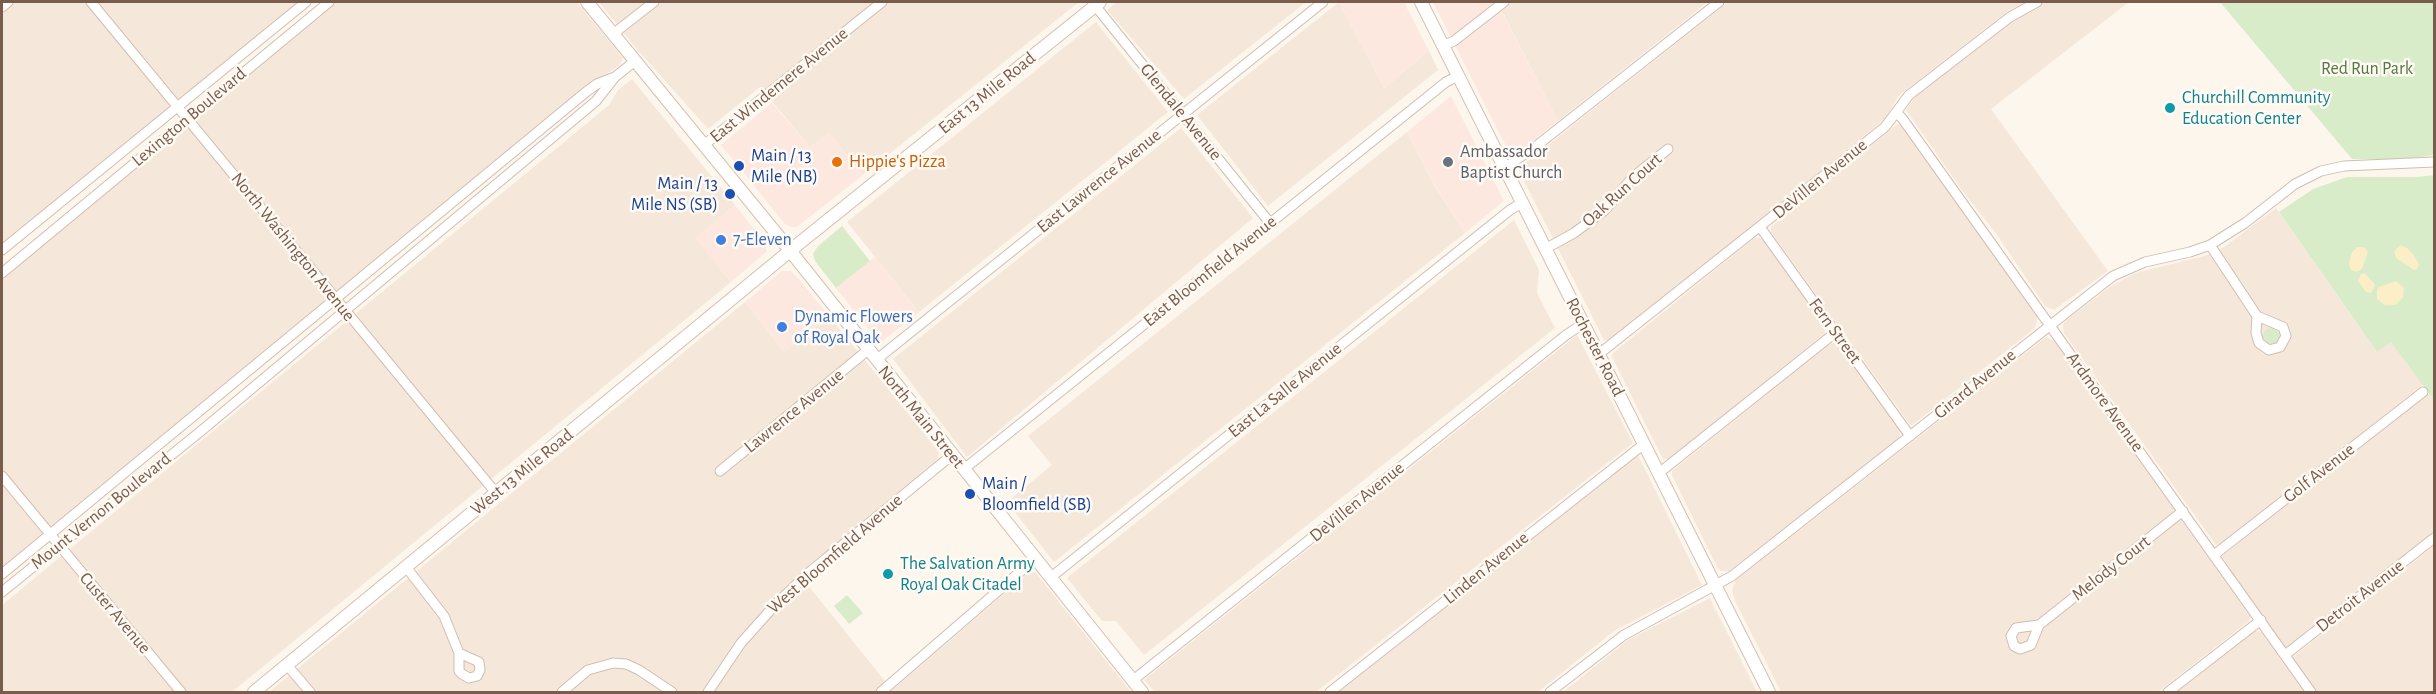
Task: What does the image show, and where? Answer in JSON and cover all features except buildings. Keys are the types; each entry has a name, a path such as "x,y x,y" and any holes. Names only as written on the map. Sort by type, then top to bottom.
{"main road":[{"name":"North Main Street","path":"587,2 790,251 1142,693"},
{"name":"Rochester Road","path":"1420,2 1769,693"},
{"name":"East 13 Mile Road","path":"790,251 1096,3"},
{"name":"West 13 Mile Road","path":"254,693 790,251"}],"street":[{"path":"2,7 8,2"},
{"name":"North Washington Avenue","path":"91,2 496,493"},
{"name":"Lexington Boulevard","path":"2,250 306,2"},
{"path":"614,34 654,2"},
{"name":"East Windemere Avenue","path":"704,145 882,2"},
{"name":"East Lawrence Avenue","path":"872,355 1323,2"},
{"path":"1442,46 1454,41 1504,2"},
{"path":"1504,168 1535,147 1719,2"},
{"name":"DeVillen Avenue","path":"1599,354 1885,127 1909,95 2010,17 2037,2"},
{"name":"Lexington Boulevard","path":"2,273 324,3"},
{"name":"Glendale Avenue","path":"1096,3 1270,223"},
{"name":"Mount Vernon Boulevard","path":"2,592 201,431 344,309 479,200 596,101 615,77 635,61"},
{"name":"East Bloomfield Avenue","path":"964,469 1446,82 1458,76"},
{"name":"Mount Vernon Boulevard","path":"2,574 586,92 597,84 615,77"},
{"name":"Ardmore Avenue","path":"1896,113 1902,118 2050,324 2312,693"},
{"name":"Oak Run Court","path":"1545,249 1574,233 1605,210 1633,177 1668,149"},
{"name":"Girard Avenue","path":"1551,693 1624,635 1732,576 2113,276 2127,268 2210,245 2238,228 2295,184 2321,171 2344,166 2434,162"},
{"path":"470,188 479,200"},
{"name":"East La Salle Avenue","path":"1050,578 1510,210 1522,203"},
{"path":"44,215 55,229"},
{"name":"Fern Street","path":"1760,227 1910,436"},
{"path":"2210,245 2257,316"},
{"name":"DeVillen Avenue","path":"1132,681 1566,335 1583,324"},
{"path":"1659,473 1836,332"},
{"name":"Lawrence Avenue","path":"720,471 872,355"},
{"name":"Golf Avenue","path":"2214,555 2423,392"},
{"path":"191,419 201,431"},
{"name":"Linden Avenue","path":"1330,693 1644,444"},
{"name":"West Bloomfield Avenue","path":"708,693 741,643 774,605 806,575 952,455"},
{"name":"Custer Avenue","path":"2,476 181,693"},
{"name":"Melody Court","path":"2039,625 2183,511"},
{"name":"Detroit Avenue","path":"2285,655 2434,538"},
{"path":"881,693 1035,559"},
{"path":"406,567 444,616 459,653"},
{"path":"2168,693 2261,620"},
{"path":"562,693 588,670 606,664 619,663 639,670 672,693"},
{"path":"287,665 310,693"}],"shaded area":[{"path":"2,2 300,2 2,248"},
{"path":"336,2 577,2 622,57 622,60 620,65 582,90 2,568 2,278"},
{"path":"599,2 1079,2 863,175 829,133 810,147 760,87 708,129 635,47"},
{"path":"1117,2 1306,2 1184,99 1107,10"},
{"path":"1339,2 1384,88 1429,51 1438,70 1268,206 1197,115"},
{"path":"1339,2 1404,2 1429,51 1384,88"},
{"path":"1433,2 1514,2 1502,12 1558,121 1517,153 1510,154"},
{"path":"1514,2 1708,2 1558,121 1502,11"},
{"path":"1728,2 2026,2 2008,11 1898,96 1886,118 1611,341 1604,340 1518,169"},
{"path":"2043,2 2129,2 1991,109 2108,271 2054,310 2045,306 1995,232 1964,193 1906,110 1915,97 2025,12"},
{"path":"1096,22 1168,112 919,312 847,222"},
{"path":"632,79 735,205 696,238 731,282 232,692 2,692 2,605 609,105 618,90"},
{"path":"1451,96 1504,201 1465,233 1434,184 1407,132"},
{"path":"772,103 810,147 829,132 863,175 797,227 785,224 721,145"},
{"path":"1898,124 1903,126 2038,316 2035,328 1911,426 1771,232 1771,227"},
{"path":"1181,128 1253,218 967,457 893,359"},
{"path":"1407,132 1434,185 1465,233 1054,562 1007,502 1052,465 1028,436"},
{"path":"735,205 766,244 766,252 731,282 695,238"},
{"path":"2276,208 2376,351 2391,341 2424,384 2216,545 2064,333 2063,327 2064,322 2111,286 2135,273 2204,256 2224,247"},
{"path":"1514,220 1539,270 1537,293 1555,328 1144,655 1116,621 1102,621 1067,578"},
{"path":"1759,237 1824,325 1825,333 1670,459 1663,459 1612,357 1613,353 1753,239"},
{"path":"875,257 919,312 880,343 836,288"},
{"path":"782,271 791,271 829,316 784,352 745,302"},
{"path":"745,302 784,352 829,316 939,452 938,459 799,574 892,690 1031,571 1036,573 1131,692 269,692"},
{"path":"1577,335 1633,443 1316,692 1155,692 1144,680"},
{"path":"2046,337 2055,341 2073,366 2250,616 2249,621 2158,692 1781,692 1735,601 1732,590 1736,580"},
{"path":"1829,344 1838,344 1899,429 1900,438 1729,571 1721,571 1718,569 1672,471"},
{"path":"2430,393 2434,400 2434,532 2286,648 2241,588 2222,556"},
{"path":"1638,455 1702,585 1614,631 1538,692 1339,692"},
{"path":"2434,546 2434,692 2177,692 2255,631 2261,632 2285,663"},
{"path":"1710,598 1757,692 1563,692 1628,640"}],"green space":[{"name":"Red Run Park","path":"2220,2 2434,2 2434,155 2407,159 2352,159"},
{"path":"2434,175 2434,400 2391,342 2377,352 2279,212 2313,189 2347,177"},
{"path":"842,226 870,261 836,288 815,261 813,254 818,246"},
{"path":"2268,328 2274,328 2279,336 2277,342 2268,344 2263,339 2263,333"},
{"path":"847,595 863,613 849,624 834,606"}],"sand":[{"path":"2400,245 2414,255 2419,265 2417,269 2414,270 2396,258 2394,252"},
{"path":"2357,247 2364,247 2368,252 2362,269 2356,272 2351,270 2349,264 2352,252"},
{"path":"2365,273 2375,285 2371,293 2366,292 2358,281 2361,274"},
{"path":"2396,281 2404,288 2403,297 2396,305 2385,305 2377,299 2377,290 2379,287"}],"place":[{"name":"Churchill Community Education Center","path":"2170,108"},
{"name":"Hippie's Pizza","path":"837,162"},
{"name":"Ambassador Baptist Church","path":"1448,162"},
{"name":"Main / 13 Mile (NB)","path":"739,166"},
{"name":"Main / 13 Mile NS (SB)","path":"730,194"},
{"name":"7-Eleven","path":"721,240"},
{"name":"Dynamic Flowers of Royal Oak","path":"782,327"},
{"name":"Main / Bloomfield (SB)","path":"970,494"},
{"name":"The Salvation Army Royal Oak Citadel","path":"888,574"}]}
